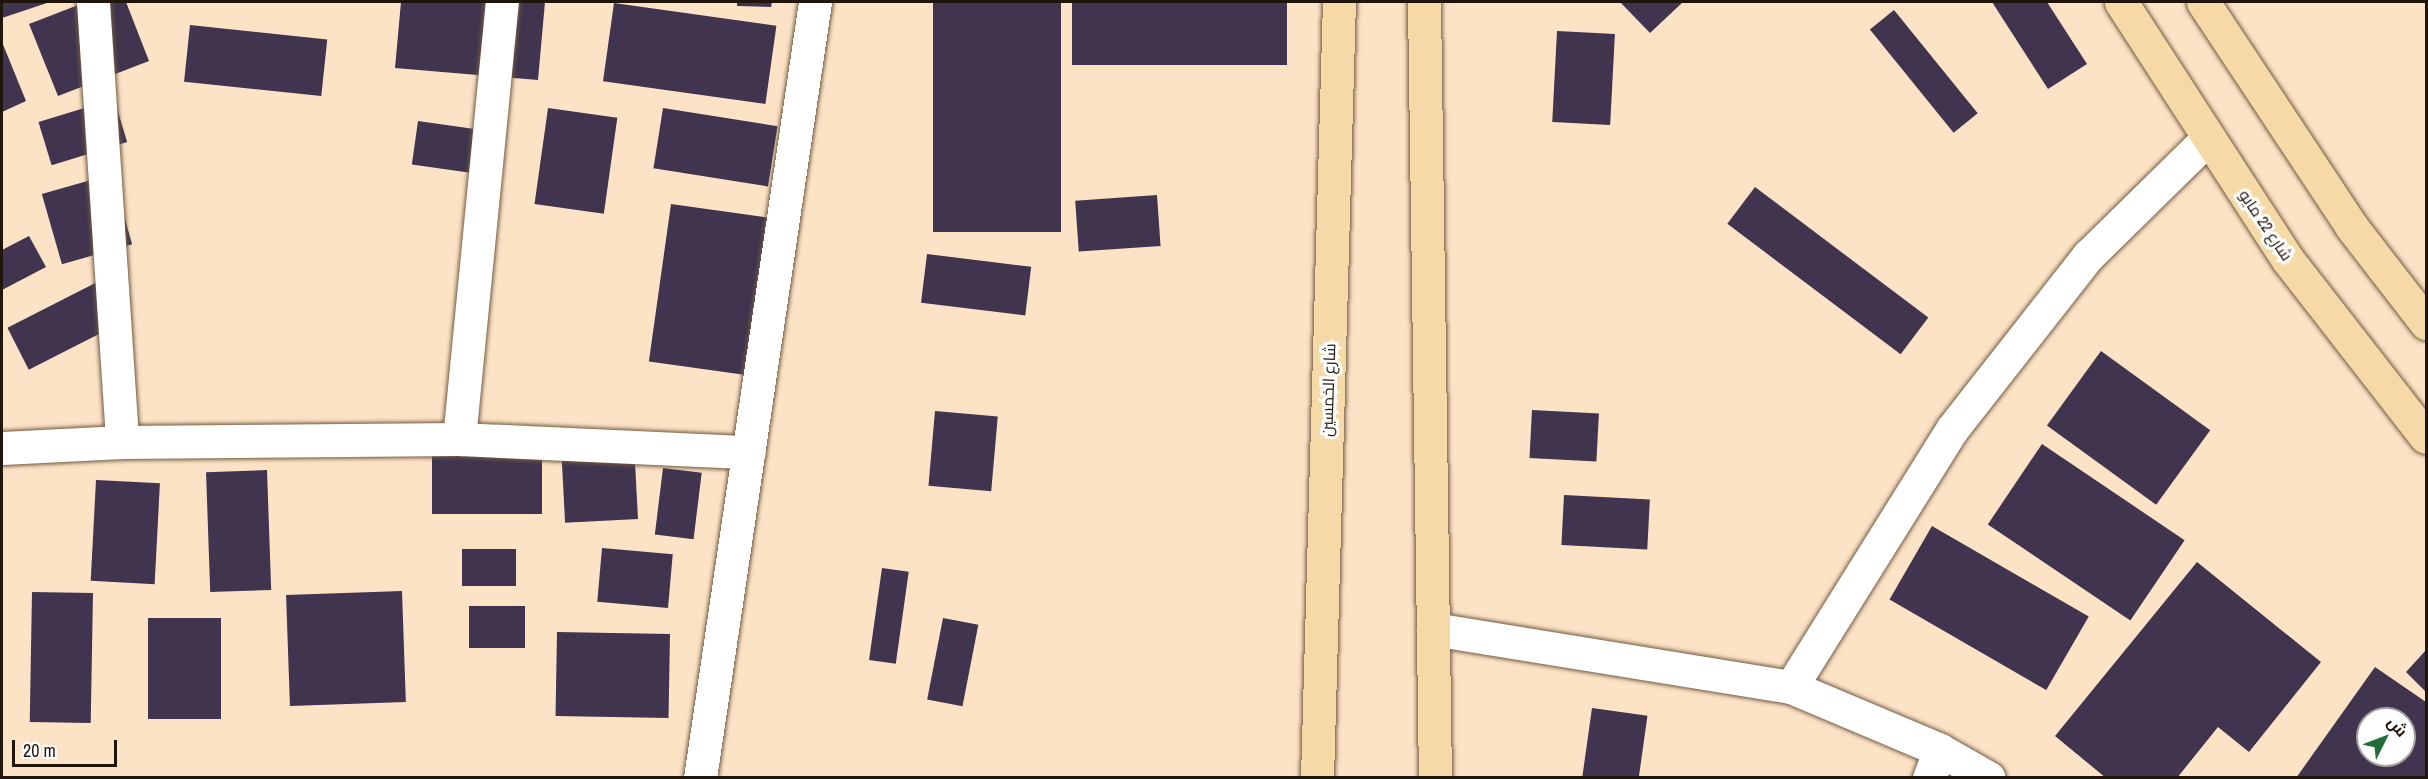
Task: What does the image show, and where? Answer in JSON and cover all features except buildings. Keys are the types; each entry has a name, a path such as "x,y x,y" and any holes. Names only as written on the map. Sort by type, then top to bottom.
{"main road":[{"name":"شارع الخمسين","path":"1317,777 1339,2"},
{"path":"1424,2 1435,777"},
{"name":"شارع 22 مايو","path":"2121,2 2288,260 2427,437"},
{"path":"2203,2 2351,226 2427,323"}],"street":[{"path":"93,2 122,442"},
{"path":"459,439 502,2"},
{"path":"700,777 815,2"},
{"path":"1791,687 1953,428 2088,256 2208,138"},
{"path":"2,448 122,442 459,439 749,452"},
{"path":"1433,629 1791,687 1934,764 1989,777"}]}
